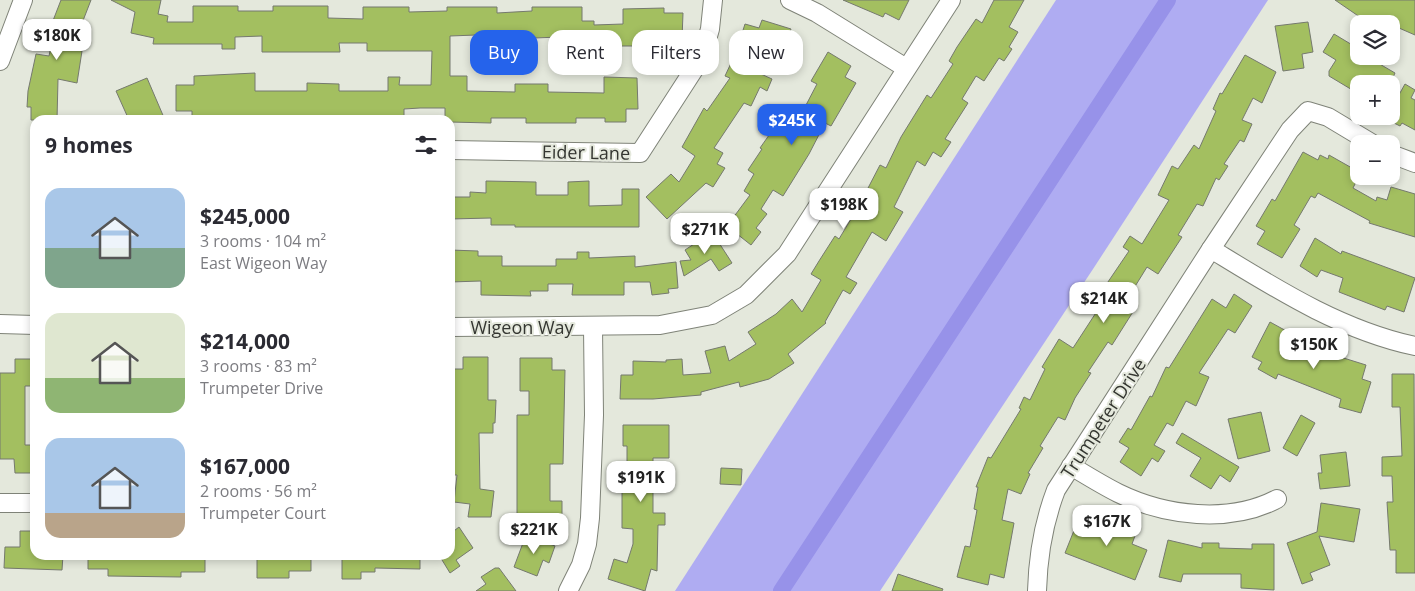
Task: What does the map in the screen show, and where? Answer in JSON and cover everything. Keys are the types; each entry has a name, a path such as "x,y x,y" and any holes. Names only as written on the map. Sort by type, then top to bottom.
{"street":[{"path":"0,61 23,0"},
{"name":"Eider Lane","path":"455,150 640,153 702,57 710,29 714,0"},
{"path":"790,0 817,13 906,68"},
{"name":"Wigeon Way","path":"455,327 660,326 712,315 746,295 787,254 951,0"},
{"name":"Trumpeter Drive","path":"1037,591 1040,543 1046,515 1056,490 1290,130 1308,111 1328,117 1358,135"},
{"path":"1400,157 1415,163"},
{"path":"1211,249 1320,312 1376,335 1415,346"},
{"path":"0,324 30,325"},
{"path":"568,591 581,565 587,544 590,518 594,415 593,327"},
{"path":"1071,466 1118,493 1151,506 1190,513 1235,513 1262,507 1277,499"},
{"path":"0,502 30,503"}],"shaded area":[{"path":"1056,0 1268,0 880,591 675,591"}],"building":[{"path":"61,0 91,0 72,49 82,51 77,83 58,79 57,115 31,115 31,107 27,107 28,91 36,54 49,56 54,33 49,31"},
{"path":"111,0 161,0 158,14 168,16 167,22 193,22 193,6 238,6 238,11 273,11 273,6 328,6 328,18 363,19 363,7 409,7 409,12 447,11 447,7 497,7 497,13 532,11 532,7 582,7 582,21 594,21 594,25 623,24 623,9 664,8 664,13 683,13 682,30 632,30 632,46 622,46 622,30 548,30 548,37 538,38 538,30 470,30 470,35 450,36 450,76 467,76 467,91 515,92 515,84 548,84 548,92 604,93 604,77 637,78 638,109 626,109 626,122 605,122 605,118 576,118 576,123 526,123 526,118 491,118 491,123 455,122 455,115 445,115 445,108 404,109 404,115 192,115 192,111 176,111 176,85 194,85 194,76 255,73 255,91 307,91 307,83 339,84 339,91 388,91 388,77 400,77 399,85 431,85 432,51 367,51 367,43 339,43 340,52 262,52 262,36 235,37 235,49 222,49 222,44 153,44 154,38 131,33 135,12"},
{"path":"843,0 909,0 899,20 885,13 883,17"},
{"path":"994,0 1024,0 1009,27 1018,32 1009,47 1012,49 1004,61 999,58 984,81 976,76 962,99 968,103 945,139 951,142 941,157 933,152 925,166 917,161 894,207 903,212 886,241 872,232 846,277 857,283 850,294 843,290 826,323 788,354 794,363 769,379 740,387 739,382 701,392 701,395 653,399 620,399 621,375 633,375 633,361 666,362 666,360 682,359 683,375 711,373 705,351 725,346 729,361 756,344 748,332 776,314 792,299 802,312 821,280 811,274 835,236 839,239 857,209 854,207 865,189 867,190 880,165 886,168 901,137 927,95 931,98 953,64 949,61 957,47 976,19 982,23"},
{"path":"1335,0 1415,0 1415,35 1400,28 1400,15 1357,15"},
{"path":"762,20 791,29 743,30 745,24 759,28"},
{"path":"1308,22 1313,52 1302,54 1304,68 1283,71 1275,26"},
{"path":"1334,34 1350,44 1350,65 1381,65 1395,73 1394,75 1350,75 1350,89 1329,76 1329,71 1336,60 1323,52"},
{"path":"828,52 851,66 845,77 856,83 831,126 825,123 809,154 783,196 773,190 761,209 767,214 756,228 761,232 751,245 727,226 750,195 744,191 754,174 748,170 762,149 760,148 779,121 793,130 817,84 811,81"},
{"path":"1245,55 1276,72 1262,103 1253,98 1242,120 1252,124 1244,142 1240,140 1224,164 1228,166 1219,180 1216,178 1203,206 1197,204 1178,235 1182,237 1158,274 1147,267 1126,301 1136,307 1112,345 1108,342 1088,372 1091,373 1075,398 1065,420 1058,417 1040,446 1043,448 1028,473 1030,474 1021,494 1008,489 1002,520 1014,523 1004,578 990,574 988,585 957,577 965,546 970,547 977,510 974,509 978,487 976,487 988,457 991,458 1021,409 1019,408 1024,397 1030,400 1045,369 1042,367 1059,339 1073,348 1101,305 1095,301 1129,251 1123,247 1130,236 1142,244 1169,200 1158,195 1172,166 1178,169 1194,145 1199,149 1216,111 1213,109 1220,93 1222,94"},
{"path":"729,67 729,75 763,75 772,79 767,91 760,87 751,106 744,103 714,148 723,153 717,164 725,168 713,187 706,183 667,219 646,197 671,174 679,182 695,156 682,147 704,108 707,111 730,78 725,76"},
{"path":"147,78 163,115 127,115 116,91"},
{"path":"1405,84 1415,90 1411,98 1415,100 1415,130 1402,123 1400,126 1398,125 1400,125 1400,93"},
{"path":"1303,152 1318,160 1320,155 1328,159 1329,155 1350,167 1350,185 1354,185 1353,188 1376,201 1377,197 1387,200 1391,187 1415,194 1415,237 1369,223 1370,221 1318,193 1315,198 1311,196 1294,225 1300,229 1282,258 1257,244 1265,231 1256,226 1272,199 1275,201"},
{"path":"486,181 536,182 536,195 568,195 568,182 589,181 589,206 622,205 622,189 639,189 639,227 515,227 515,225 491,225 491,218 455,219 455,197 470,197 470,192 486,193"},
{"path":"712,232 732,263 719,271 711,259 684,276 680,261 691,260 685,250"},
{"path":"1315,238 1341,254 1342,251 1415,278 1404,312 1387,306 1385,310 1339,292 1343,278 1321,270 1317,277 1300,266"},
{"path":"455,250 478,251 478,256 502,256 502,266 556,266 556,259 577,259 577,252 589,252 589,258 635,256 635,267 676,262 678,288 668,289 669,293 652,295 650,282 624,282 624,295 572,295 573,284 548,284 548,291 530,291 531,296 481,295 481,281 455,282"},
{"path":"1234,294 1252,306 1235,333 1228,329 1199,373 1209,377 1196,406 1186,401 1173,426 1167,423 1154,445 1165,451 1158,462 1152,458 1141,476 1120,462 1129,448 1119,442 1128,428 1131,430 1150,396 1152,397 1166,367 1169,368 1212,299 1226,308"},
{"path":"1270,322 1290,333 1282,346 1291,351 1289,353 1314,362 1319,348 1366,365 1362,379 1371,382 1361,413 1339,407 1341,399 1278,374 1276,379 1258,369 1262,362 1252,357"},
{"path":"463,357 488,357 488,400 496,400 495,423 493,423 493,433 479,433 480,489 494,491 491,517 468,517 470,504 455,502 457,475 455,475 455,369 463,369"},
{"path":"520,358 552,358 552,370 565,370 563,464 550,464 550,501 562,501 562,517 517,517 517,415 529,415 529,391 520,391"},
{"path":"15,359 30,359 30,386 25,386 25,445 30,445 30,473 15,473 14,459 0,459 0,373 15,373"},
{"path":"1392,374 1414,374 1415,573 1396,573 1396,550 1390,550 1387,502 1393,502 1392,476 1382,476 1382,457 1402,456 1400,407 1392,407"},
{"path":"1261,412 1270,451 1238,459 1228,419"},
{"path":"1301,415 1315,423 1297,456 1283,448"},
{"path":"623,425 669,425 669,458 653,458 653,513 665,513 665,525 658,525 657,571 651,569 645,591 608,579 614,559 627,563 633,544 633,529 622,528 622,481 627,481 627,446 623,446"},
{"path":"1182,433 1239,467 1230,482 1220,475 1211,489 1190,476 1201,458 1176,443"},
{"path":"1346,452 1350,486 1320,489 1318,473 1322,473 1320,455"},
{"path":"721,468 742,469 741,485 720,484"},
{"path":"1321,503 1360,509 1354,542 1319,536 1330,565 1310,573 1313,580 1302,584 1287,543 1317,532"},
{"path":"1093,516 1136,533 1132,544 1147,550 1135,580 1065,553 1077,523 1088,527"},
{"path":"459,527 473,548 456,560 460,566 450,573 442,560 455,560 455,530"},
{"path":"20,531 30,531 30,560 63,560 62,570 4,568 5,547 20,547"},
{"path":"526,535 555,546 549,563 543,560 537,576 514,567"},
{"path":"1168,540 1202,548 1202,543 1219,543 1219,548 1252,549 1252,544 1274,544 1274,590 1241,588 1241,574 1183,574 1181,582 1159,577"},
{"path":"88,560 205,560 205,572 181,572 181,577 108,576 108,569 88,569"},
{"path":"257,560 311,560 311,571 289,571 289,578 257,578"},
{"path":"342,560 420,560 420,569 375,568 375,572 361,572 361,579 342,579"},
{"path":"495,568 499,568 516,591 476,591 486,584 481,577"},
{"path":"898,574 943,589 942,591 892,591"}],"waterway":[{"path":"781,591 1168,0"}]}
